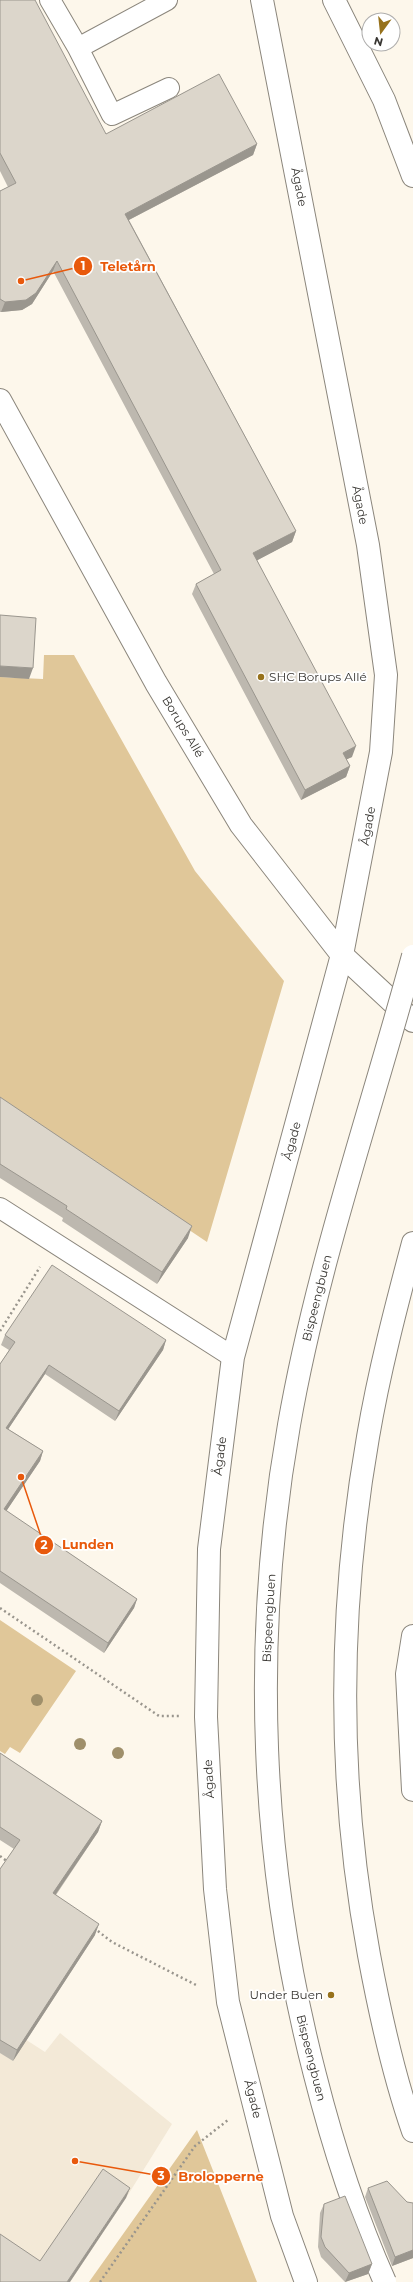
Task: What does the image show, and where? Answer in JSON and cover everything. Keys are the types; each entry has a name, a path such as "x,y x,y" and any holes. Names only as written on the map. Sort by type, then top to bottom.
{"street":[{"name":"Ågade","path":"262,0 368,545 386,675 381,752 342,955 233,1357 209,1549 206,1717 215,1889 228,2002 282,2216 306,2282"},
{"path":"334,0 384,100 413,176"},
{"name":"Borups Allé","path":"0,400 156,683 241,825 342,955 413,1021"},
{"name":"Bispeengbuen","path":"385,2282 348,2189 325,2116 293,1982 281,1912 272,1835 267,1761 265,1682 268,1597 278,1501 289,1424 322,1276 413,956"},
{"path":"413,1243 381,1373 368,1436 357,1508 346,1633 345,1714 347,1791 362,1918 389,2050 413,2131"},
{"path":"413,1636 407,1674 413,1790"}],"lane":[{"path":"50,0 78,48 112,115 169,88"},
{"path":"78,48 167,0"},
{"path":"0,1208 54,1244 233,1357"}],"path":[{"path":"0,1331 54,1244"},
{"path":"0,1608 159,1716 206,1717"},
{"path":"0,1856 12,1866"},
{"path":"87,1923 112,1942 228,2002"},
{"path":"100,2282 195,2146 253,2100"}],"shaded area":[{"path":"44,655 74,655 195,871 284,981 207,1242 0,1103 0,677 43,679"},
{"path":"0,1620 76,1671 20,1753 10,1747 5,1754 0,1751"},
{"path":"0,2023 45,2052 60,2033 172,2124 126,2198 70,2282 0,2282"},
{"path":"197,2130 257,2282 89,2282"}],"building":[{"path":"0,0 35,0 106,134 219,74 257,144 125,214 296,531 253,553 356,746 343,753 350,766 305,790 196,584 221,570 57,261 36,293 26,300 5,302 0,299 0,191 16,183 0,153"},
{"path":"0,615 36,618 33,668 0,666"},
{"path":"0,1097 192,1226 162,1272 66,1209 67,1206 0,1164"},
{"path":"52,1265 166,1340 119,1411 49,1365 6,1428 43,1451 4,1509 137,1599 108,1643 0,1571 0,1364 15,1342 5,1335"},
{"path":"0,1753 102,1821 53,1893 99,1924 17,2050 0,2040 0,1869 20,1840 0,1827"},
{"path":"103,2169 130,2188 67,2282 0,2282 0,2234 40,2261"},
{"path":"387,2181 407,2202 413,2203 413,2250 395,2257 368,2188"},
{"path":"345,2196 372,2264 349,2273 325,2247 321,2237 324,2204"}],"place":[{"name":"Teletårn","path":"21,281"},
{"name":"SHC Borups Allé","path":"261,677"},
{"name":"Lunden","path":"21,1477"},
{"name":"Under Buen","path":"331,1995"},
{"name":"Brolopperne","path":"75,2161"}]}
